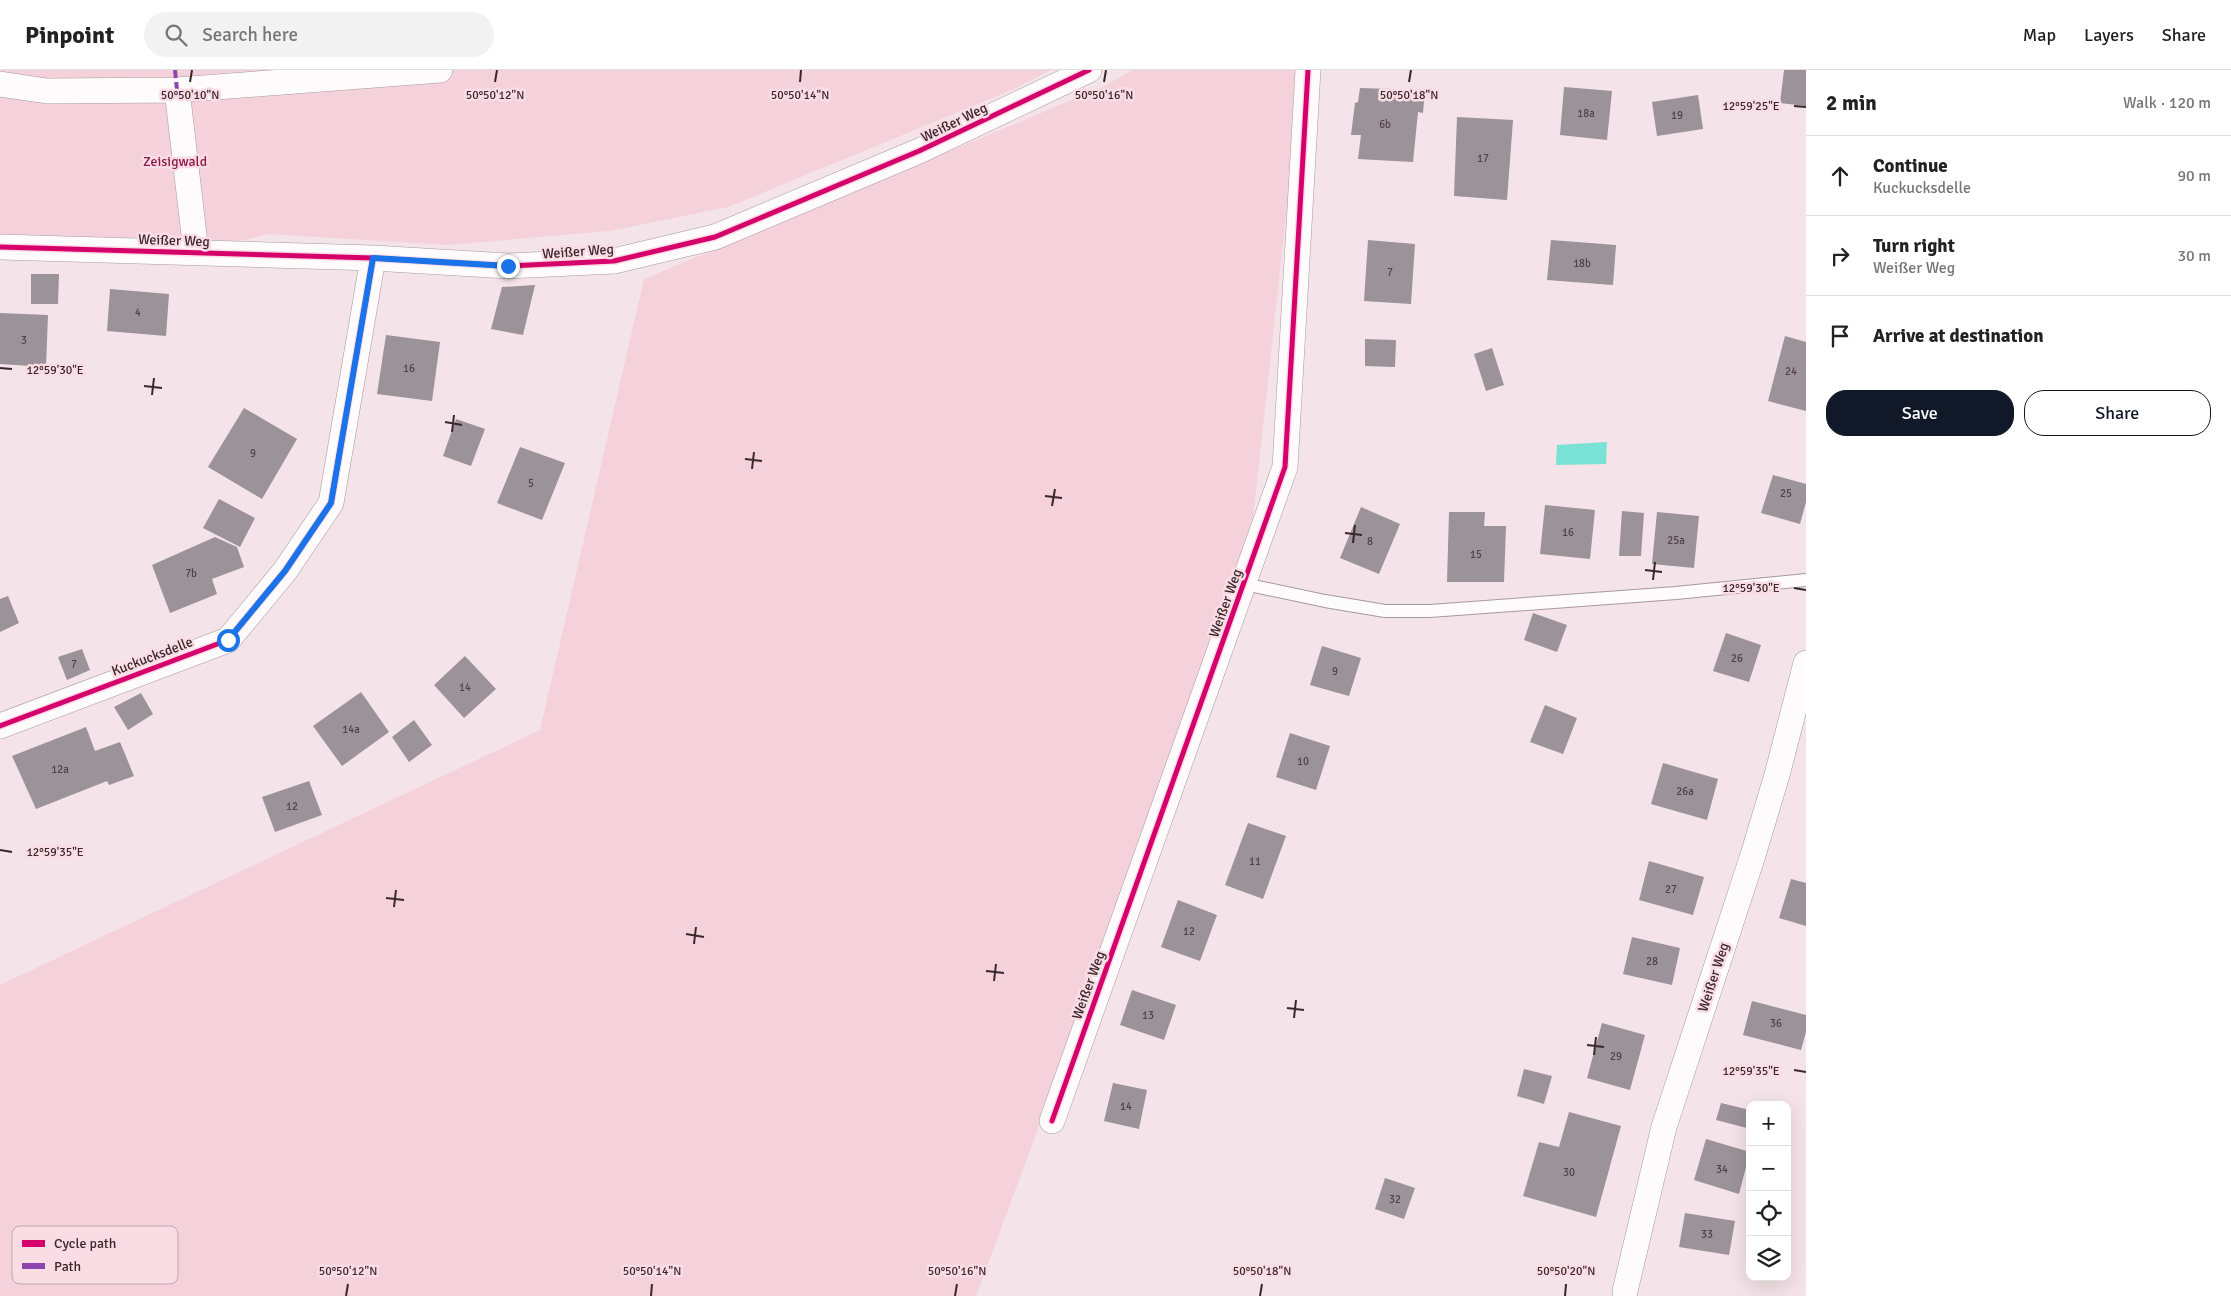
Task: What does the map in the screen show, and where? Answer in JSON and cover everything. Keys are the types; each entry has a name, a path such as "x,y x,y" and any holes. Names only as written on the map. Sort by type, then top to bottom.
{"street":[{"path":"0,84 47,91 177,90 440,70"},
{"name":"Weißer Weg","path":"0,247 373,258 508,266 614,261 715,237 919,151 1088,70"},
{"name":"Weißer Weg","path":"1052,1121 1285,468 1308,70"},
{"name":"Weißer Weg","path":"177,90 196,252"},
{"name":"Kuckucksdelle","path":"0,726 228,640 285,571 331,503 373,258"},
{"name":"Weißer Weg","path":"1625,1294 1664,1127 1753,855 1777,775 1806,663"}],"lane":[{"path":"1244,584 1384,611 1430,611 1666,594 1806,580"}],"green space":[{"name":"Zeisigwald","path":"0,70 1051,70 1014,89 728,207 610,231 448,245 268,234 196,252 0,247"},
{"path":"1132,70 1302,70 1253,518 1031,1148 976,1296 0,1296 0,985 540,730 644,279 1103,87"}],"shaded area":[{"path":"1607,442 1606,464 1556,465 1557,445"}],"building":[{"path":"1784,70 1806,70 1806,106 1780,103"},
{"path":"1564,87 1612,91 1607,140 1560,135"},
{"path":"1360,88 1425,90 1423,113 1418,112 1413,162 1358,159 1361,135 1351,135 1355,103 1358,102"},
{"path":"1698,95 1703,129 1657,136 1652,102"},
{"path":"1457,117 1513,120 1507,200 1454,196"},
{"path":"1368,240 1415,244 1411,304 1364,301"},
{"path":"1551,240 1616,245 1613,285 1547,280"},
{"path":"31,274 59,274 58,304 31,304"},
{"path":"535,285 523,335 491,329 502,287"},
{"path":"110,289 169,294 166,336 107,331"},
{"path":"0,313 48,315 46,367 0,364"},
{"path":"386,335 440,342 432,401 377,394"},
{"path":"1785,336 1806,342 1806,411 1768,401"},
{"path":"1365,339 1396,340 1395,367 1365,366"},
{"path":"1492,348 1504,385 1486,391 1474,354"},
{"path":"244,408 297,439 262,499 208,467"},
{"path":"456,419 485,429 471,466 443,456"},
{"path":"520,447 565,463 542,520 497,503"},
{"path":"1773,475 1806,484 1806,502 1800,524 1761,513"},
{"path":"219,499 255,518 240,547 203,528"},
{"path":"1545,505 1595,510 1590,559 1540,554"},
{"path":"1361,507 1400,524 1379,574 1340,558"},
{"path":"1622,511 1644,513 1641,556 1619,556"},
{"path":"1449,512 1485,512 1484,526 1506,526 1504,582 1447,582"},
{"path":"1657,512 1699,516 1694,568 1652,564"},
{"path":"215,537 237,547 244,567 212,579 217,594 170,613 152,565"},
{"path":"8,596 19,623 0,632 0,599"},
{"path":"1533,613 1567,625 1557,652 1524,640"},
{"path":"1726,633 1761,645 1749,682 1713,671"},
{"path":"1322,646 1361,658 1349,696 1310,685"},
{"path":"82,649 90,670 67,680 58,657"},
{"path":"465,656 496,689 464,718 434,685"},
{"path":"361,692 389,732 342,766 313,726"},
{"path":"141,693 153,714 128,730 114,707"},
{"path":"1545,705 1577,718 1563,754 1530,742"},
{"path":"414,720 432,745 409,762 392,737"},
{"path":"86,727 95,751 120,742 134,776 109,785 107,781 36,809 12,756"},
{"path":"1290,733 1330,746 1316,790 1276,777"},
{"path":"1663,763 1718,779 1707,820 1651,804"},
{"path":"309,781 322,815 275,832 262,797"},
{"path":"1248,823 1286,836 1263,899 1225,885"},
{"path":"1649,861 1704,877 1693,915 1639,900"},
{"path":"1791,879 1806,883 1806,926 1779,918"},
{"path":"1178,900 1217,915 1200,961 1161,947"},
{"path":"1632,937 1680,948 1672,985 1623,974"},
{"path":"1132,990 1176,1005 1164,1040 1120,1025"},
{"path":"1752,1001 1806,1015 1806,1032 1801,1050 1743,1035"},
{"path":"1602,1023 1645,1035 1630,1090 1587,1078"},
{"path":"1524,1069 1552,1076 1544,1104 1517,1096"},
{"path":"1113,1083 1147,1090 1139,1129 1104,1121"},
{"path":"1721,1103 1746,1109 1746,1128 1716,1120"},
{"path":"1569,1112 1621,1126 1596,1217 1523,1196 1539,1142 1559,1147"},
{"path":"1706,1139 1746,1151 1746,1167 1739,1194 1694,1180"},
{"path":"1385,1178 1415,1188 1404,1219 1375,1209"},
{"path":"1685,1213 1735,1221 1729,1255 1679,1247"}],"marked path":[{"path":"175,70 177,90"}],"cycle path":[{"path":"0,247 373,258 508,266 614,261 715,237 919,151 1089,70"},
{"path":"1052,1121 1285,467 1308,70"},
{"path":"0,726 228,640 285,571 331,503 373,258"}],"route":[{"path":"228,640 285,571 316,528 331,503 373,258 508,266"}]}
